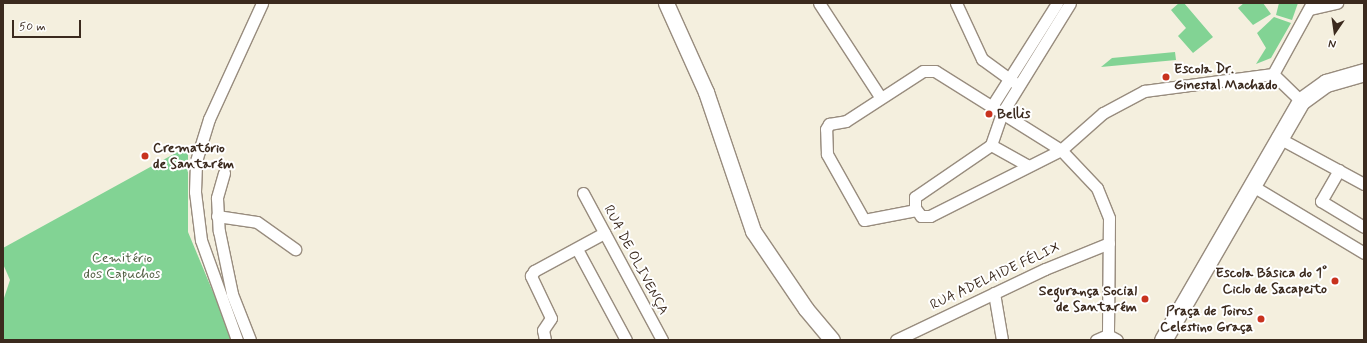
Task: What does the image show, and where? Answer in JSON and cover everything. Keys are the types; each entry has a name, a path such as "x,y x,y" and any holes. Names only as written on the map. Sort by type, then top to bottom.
{"main road":[{"path":"1163,340 1278,137 1301,101 1326,83 1364,72"}],"street":[{"path":"237,340 201,240 195,192 196,161 209,119 262,3"},
{"path":"666,3 706,92 753,231 806,309 832,340"},
{"path":"819,3 881,98"},
{"path":"956,3 982,59 1018,85"},
{"path":"992,106 1057,3"},
{"path":"1070,3 1002,113 991,145 915,197 916,210 921,216 930,216 1027,165 1060,150 1103,114 1144,90 1273,74"},
{"path":"1273,74 1311,6 1337,3"},
{"path":"916,210 864,220 827,154 829,124 846,121 923,71 935,71 1060,150 1082,169 1103,199 1109,218 1113,338 1096,340"},
{"path":"1273,74 1301,101"},
{"path":"1278,137 1364,184"},
{"path":"991,145 1027,165"},
{"path":"1338,170 1321,201 1364,227"},
{"path":"224,173 217,216 232,294 249,336"},
{"path":"1251,185 1364,253"},
{"name":"RUA DE OLIVENÇA","path":"583,193 662,340"},
{"path":"217,216 257,222 295,249"},
{"path":"545,340 543,330 551,318 532,276 540,266 577,249 604,233"},
{"name":"RUA ADELAIDE FÉLIX","path":"896,340 994,293 1109,243"},
{"path":"577,249 626,340"},
{"path":"994,293 1002,340"}],"green space":[{"path":"1179,3 1184,3 1213,37 1193,53 1178,36 1186,28 1171,10"},
{"path":"1244,3 1263,3 1271,14 1253,25 1238,8"},
{"path":"1279,3 1298,3 1292,20 1276,15"},
{"path":"1274,17 1291,23 1271,58 1256,64 1266,48 1257,33"},
{"path":"1175,52 1176,60 1101,67 1112,58"},
{"name":"Cemitério dos Capuchos","path":"183,149 188,151 188,232 233,340 3,340 3,301 10,280 3,264 3,248"}],"place":[{"name":"Escola Dr. Ginestal Machado","path":"1166,77"},
{"name":"Bellis","path":"989,114"},
{"name":"Crematório de Santarém","path":"145,156"},
{"name":"Escola Básica do 1° Ciclo de Sacapeito","path":"1335,281"},
{"name":"Segurança Social de Santarém","path":"1145,299"},
{"name":"Praça de Toiros Celestino Graça","path":"1261,319"}]}
